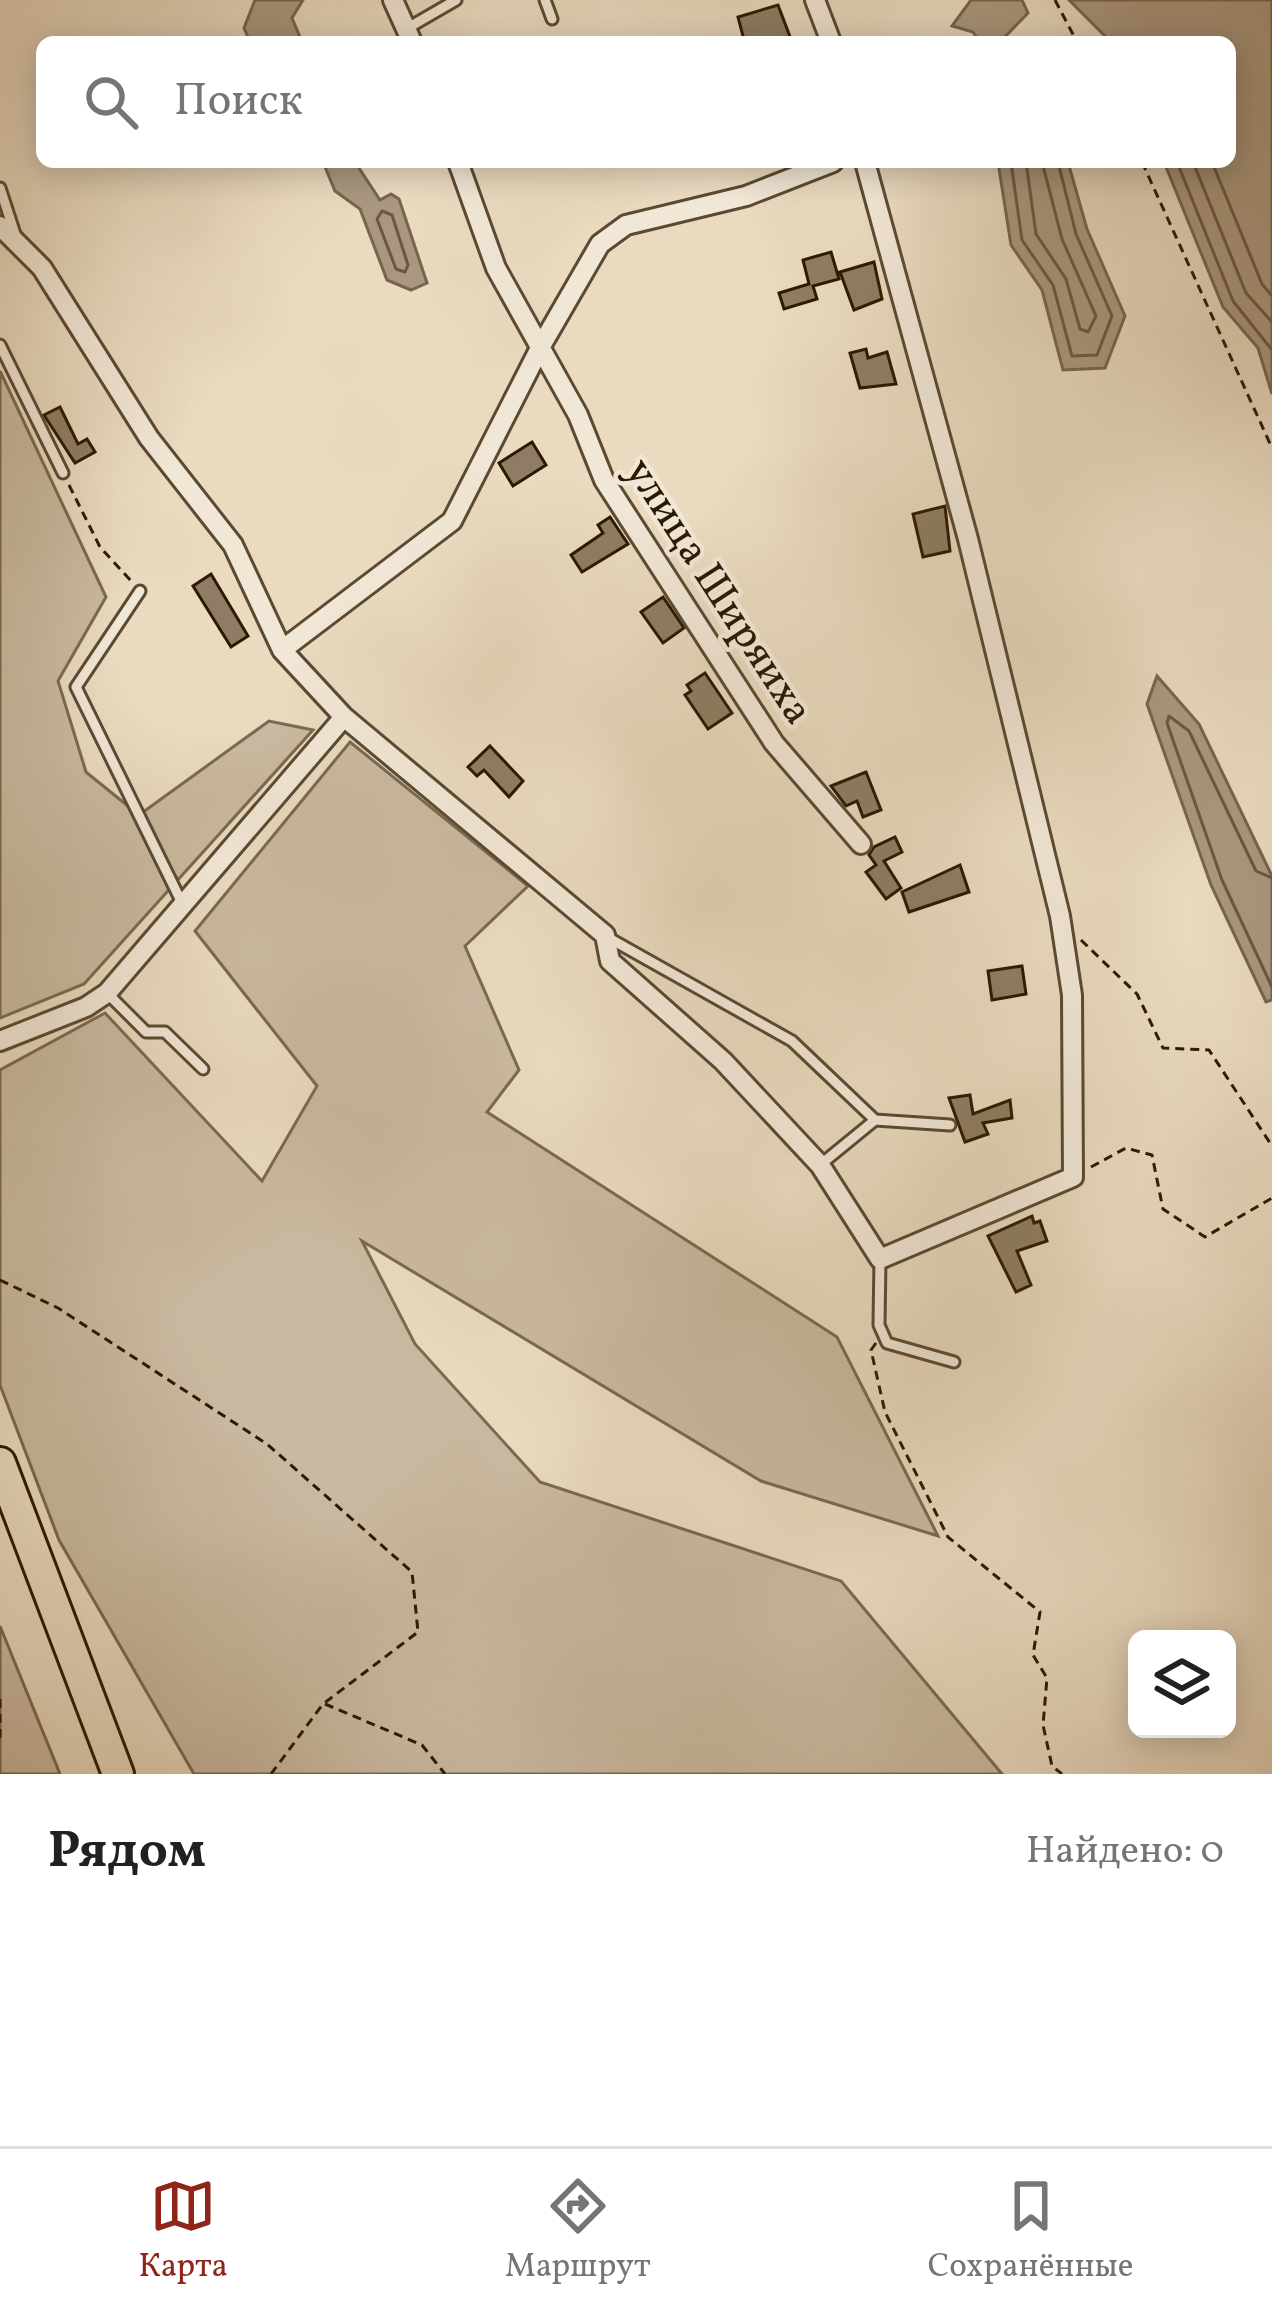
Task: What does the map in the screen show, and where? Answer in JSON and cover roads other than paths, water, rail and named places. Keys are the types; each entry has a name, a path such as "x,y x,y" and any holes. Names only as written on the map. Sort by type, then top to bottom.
{"main road":[{"path":"0,1463 118,1774"}],"street":[{"path":"393,0 409,36"},
{"path":"815,0 829,36"},
{"name":"улица Ширяиха","path":"460,168 496,268 578,415 604,480 774,743 861,844"},
{"path":"282,650 452,521 541,346 600,244 626,225 746,196 818,168"},
{"path":"8,231 42,268 149,438 233,545 282,650 344,717 604,935 610,961 723,1061 820,1165 880,1259 1073,1177 1072,995 1060,916 968,538 867,168"},
{"path":"0,1041 107,993 344,717"}],"lane":[{"path":"409,36 456,0"},
{"path":"545,0 552,19"},
{"path":"0,188 8,231"},
{"path":"0,345 63,473"},
{"path":"140,591 76,687 183,905"},
{"path":"604,935 793,1041 875,1120 950,1125"},
{"path":"107,993 146,1032 165,1032 203,1069"},
{"path":"820,1165 875,1120"},
{"path":"880,1259 882,1335 895,1347 954,1363"}],"water":[{"path":"255,0 303,0 292,18 300,36 247,36 244,28"},
{"path":"971,0 1022,0 1028,13 1006,36 976,36 952,26"},
{"path":"1069,0 1272,0 1272,394 1258,348 1223,307 1166,168 1236,168 1236,36 1105,36"},
{"path":"325,168 359,168 380,200 391,194 399,199 427,283 411,290 387,280 360,209 335,191"},
{"path":"999,168 1070,168 1087,229 1125,316 1105,368 1063,370 1042,290 1011,245"},
{"path":"1157,676 1199,724 1272,876 1272,1000 1266,1002 1211,885 1147,704"}]}
